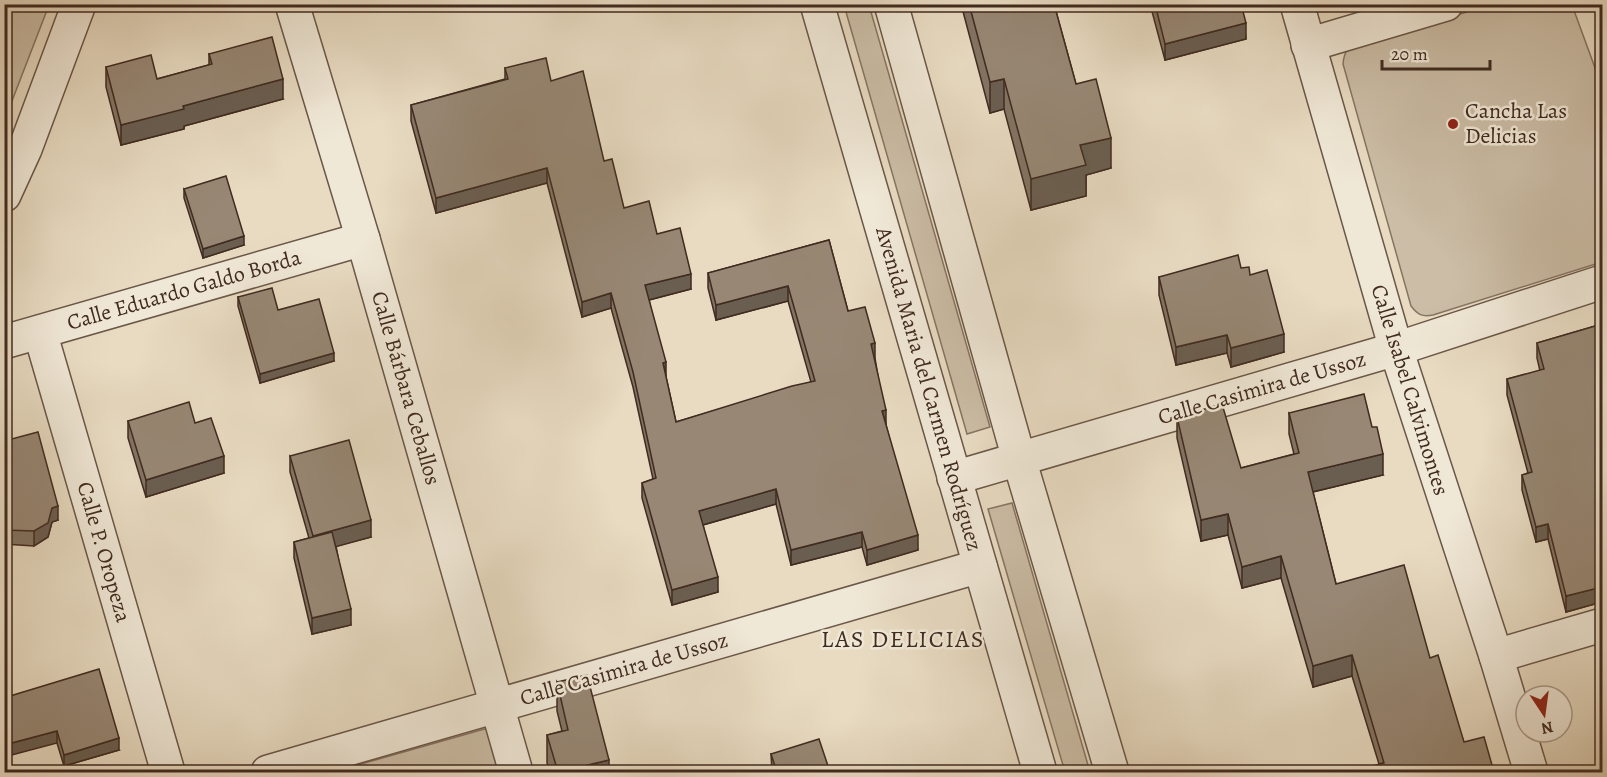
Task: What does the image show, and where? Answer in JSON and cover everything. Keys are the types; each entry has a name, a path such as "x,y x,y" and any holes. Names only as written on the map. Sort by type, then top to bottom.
{"street":[{"path":"4,195 25,149 79,4"},
{"name":"Calle Bárbara Ceballos","path":"292,4 363,239 516,772"},
{"name":"Avenida Maria del Carmen Rodríguez","path":"817,4 1040,772"},
{"path":"891,4 1019,459 1112,772"},
{"name":"Calle Isabel Calvimontes","path":"1297,4 1396,349 1496,656 1531,772"},
{"path":"1308,45 1446,4"},
{"name":"Calle Eduardo Galdo Borda","path":"4,342 363,239"},
{"name":"Calle Casimira de Ussoz","path":"954,478 1396,349 1602,282"},
{"name":"Calle P. Oropeza","path":"40,332 168,772"},
{"name":"Calle Casimira de Ussoz","path":"268,772 980,566"},
{"path":"1496,656 1602,625"}],"shaded area":[{"path":"4,5 49,5 5,119"},
{"path":"844,5 869,5 990,427 967,434"},
{"path":"1492,5 1572,5 1602,87 1602,262 1433,315 1423,315 1411,306 1343,64 1347,50 1360,42"},
{"path":"1012,503 1090,772 1065,772 988,509"},
{"path":"488,728 501,772 333,772"}],"building":[{"path":"969,4 1054,4 1076,84 1096,79 1111,138 1080,145 1086,165 1031,179 1004,79 990,82"},
{"path":"1155,4 1241,4 1246,23 1165,44"},
{"path":"272,37 283,79 183,106 184,109 121,125 106,67 151,55 157,79 212,64 209,54"},
{"path":"546,58 551,81 583,71 604,161 612,159 624,208 649,201 657,234 680,228 691,274 645,285 666,362 663,363 676,422 815,381 788,286 716,305 708,273 829,240 848,311 865,307 875,343 871,344 886,410 882,411 918,535 867,550 862,532 791,550 776,489 699,511 718,577 672,590 642,483 656,478 633,372 611,293 582,302 547,168 436,198 411,105 508,79 505,68"},
{"path":"226,176 244,236 203,249 184,189"},
{"path":"1238,255 1241,268 1249,267 1250,275 1267,270 1284,334 1231,348 1227,335 1176,347 1159,277"},
{"path":"272,288 278,310 319,299 334,353 260,374 238,297"},
{"path":"1602,324 1602,587 1566,596 1548,524 1536,527 1522,475 1532,472 1507,379 1544,369 1537,343"},
{"path":"1364,394 1372,427 1377,427 1383,454 1308,472 1336,584 1404,565 1430,658 1438,655 1464,742 1484,737 1494,772 1349,772 1384,763 1352,655 1313,666 1281,556 1242,567 1228,514 1201,520 1177,417 1222,404 1241,468 1299,453 1289,413"},
{"path":"189,402 195,423 211,418 224,456 146,480 128,421"},
{"path":"38,432 58,506 52,508 48,523 34,531 4,530 4,441"},
{"path":"349,440 371,520 313,536 290,456"},
{"path":"332,532 351,609 312,618 294,542"},
{"path":"99,669 119,738 64,755 57,731 4,745 4,694 9,693 10,696"},
{"path":"587,675 609,760 558,772 547,735 568,730 557,682"},
{"path":"819,739 830,772 777,772 771,754"}],"place":[{"name":"Cancha Las Delicias","path":"1453,124"}],"district":[{"name":"LAS DELICIAS","path":"903,639"}]}
